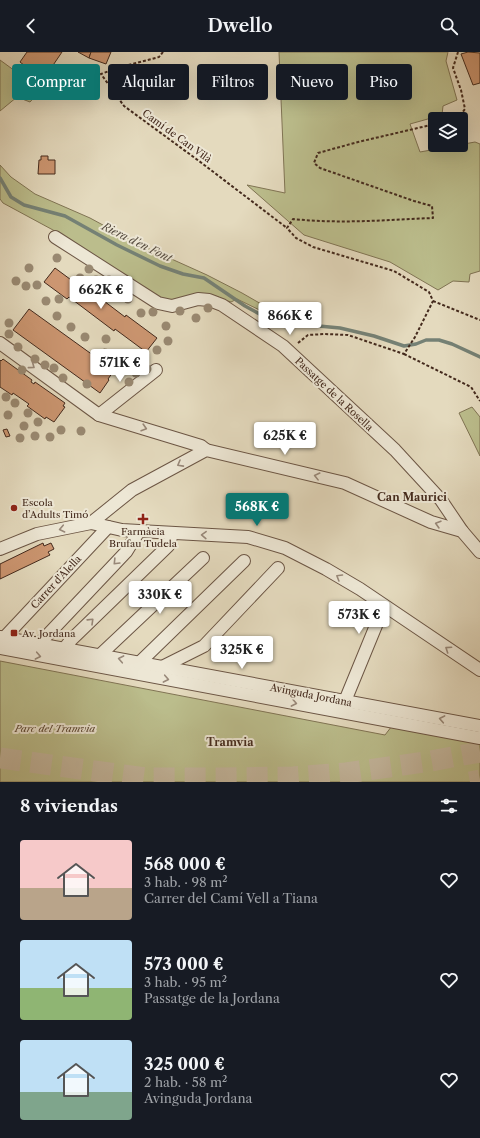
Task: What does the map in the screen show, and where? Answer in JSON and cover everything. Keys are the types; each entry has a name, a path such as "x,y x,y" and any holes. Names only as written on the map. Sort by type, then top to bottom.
{"street":[{"name":"Passatge de la Rosella","path":"55,237 158,303 172,306 198,299 208,300 222,305 283,346 395,450 440,500 462,531 480,552"},
{"path":"0,344 99,415 201,446 206,450 345,483 431,522 462,531"},
{"path":"99,415 156,370"},
{"path":"90,523 132,490 206,450"},
{"path":"0,549 37,534 90,523 108,527 172,534 248,537 284,548 326,569 480,670"},
{"name":"Carrer d'Alella","path":"1,641 108,527"},
{"path":"39,644 126,552 139,531"},
{"path":"64,649 71,640 168,546 172,534"},
{"path":"100,656 203,558"},
{"path":"139,663 244,562"},
{"path":"162,667 204,646 278,568"},
{"path":"345,701 384,606"},
{"name":"Avinguda Jordana","path":"1,641 39,644 480,726"},
{"name":"Avinguda Jordana","path":"1,641 480,738"}],"path":[{"name":"Camí de Can Vilà","path":"163,52 159,57 117,68 101,74 124,106 287,228"},
{"path":"458,52 453,68 461,90 465,109 463,112"},
{"path":"404,354 433,301 430,292 394,271 313,247 296,238 287,228 293,219 317,222 345,222 433,218 432,206 320,168 314,163 318,154 324,152 358,142 428,126"},
{"path":"433,301 480,320"},
{"path":"290,353 297,344 308,335 348,335 404,354 471,387 480,400"}],"green space":[{"path":"279,52 448,52 446,61 457,100 443,106 442,112 428,112 428,119 410,124 420,152 428,151 428,152 468,152 468,143 475,142 480,144 480,271 470,274 469,282 453,281 438,290 390,262 304,235 247,185 285,193 281,100 348,100 348,64 280,64"},
{"path":"0,60 12,69 12,100 13,100 0,111"},
{"path":"0,165 11,177 35,194 90,218 136,243 207,275 296,324 282,321 237,299 231,302 209,294 181,300 163,299 156,296 53,230 3,203 0,199"},
{"path":"472,407 480,417 480,456 459,413"},
{"name":"Parc del Tramvia","path":"0,661 385,735 395,722 480,742 480,782 0,782"}],"building":[{"path":"27,52 62,52 54,64 23,64 20,62"},
{"path":"78,52 91,52 89,58"},
{"path":"91,52 111,52 106,64 89,58"},
{"path":"468,52 480,53 480,83 473,85 461,54"},
{"path":"41,156 48,156 48,160 55,160 55,174 38,174 39,160 41,160"},
{"path":"55,268 78,285 79,282 125,317 126,315 157,338 146,352 115,329 114,331 69,297 67,299 44,282"},
{"path":"29,309 97,358 104,349 111,354 110,356 113,359 114,357 125,364 117,375 113,372 100,393 13,330"},
{"path":"3,359 32,380 31,382 34,384 35,382 65,403 63,406 65,407 54,422 46,417 45,419 27,406 29,404 13,393 12,395 0,387 0,360 1,361"},
{"path":"7,429 10,436 6,437 3,430"},
{"path":"43,543 44,546 51,543 54,549 48,552 50,555 0,579 0,564"}],"waterway":[{"name":"Riera d'en Font","path":"0,178 11,197 24,205 65,216 117,245 160,266 183,274 204,278 245,306 267,318 287,323 340,328 374,336 404,346 416,344 426,340 439,340 452,344 480,357"}],"tunnel":[{"path":"0,758 146,778 219,778 293,777 346,773 425,762 480,752"},
{"path":"470,782 480,780"}],"place":[{"name":"Escola d’Adults Timó","path":"14,508"},
{"name":"Farmàcia Brufau Tudela","path":"143,519"},
{"name":"Av. Jordana","path":"14,633"}],"district":[{"name":"Can Maurici","path":"412,497"},
{"name":"Tramvia","path":"230,742"}]}
